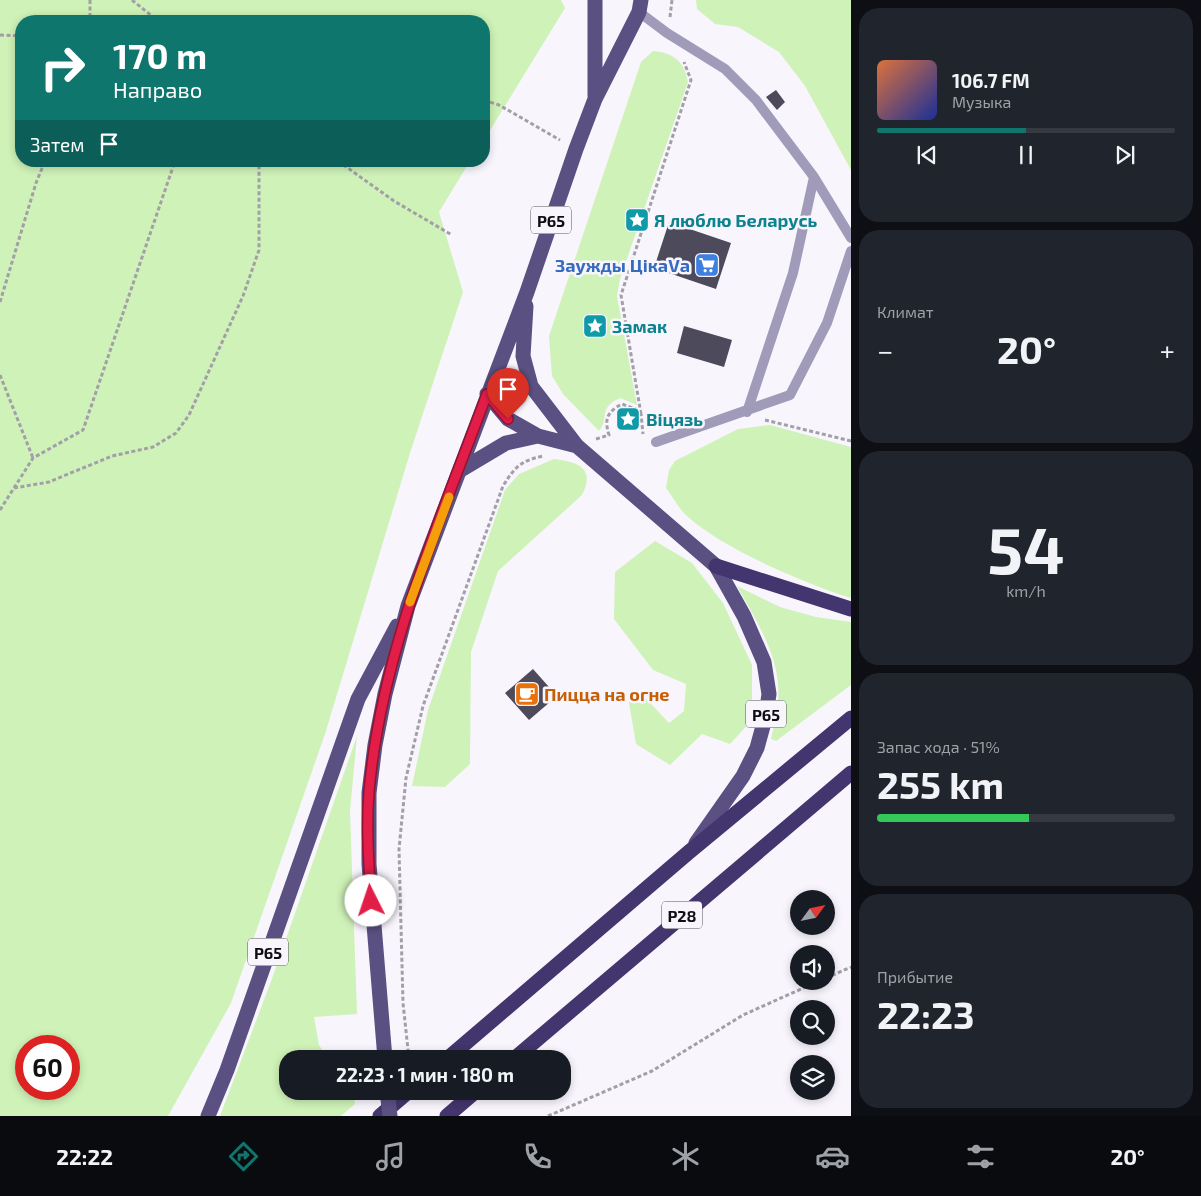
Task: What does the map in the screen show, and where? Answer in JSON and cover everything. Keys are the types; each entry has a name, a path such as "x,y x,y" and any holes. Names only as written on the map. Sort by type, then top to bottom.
{"highway":[{"name":"Р65","path":"716,566 851,609"},
{"name":"Р28","path":"458,1050 689,852 851,718"},
{"name":"Р28","path":"525,1050 851,772"},
{"path":"380,1116 399,1100"},
{"path":"446,1116 465,1100"}],"main road":[{"name":"Р65","path":"594,99 595,0"},
{"name":"Р65","path":"384,1050 368,864 369,793 375,745 385,694 408,606 527,292 594,99 640,6"},
{"path":"487,394 512,387 531,386 523,356 527,292"},
{"name":"Р65","path":"531,386 577,446 716,566 744,616 764,662 769,694 757,748 743,776 689,852"},
{"name":"Р65","path":"487,394 508,419 538,436 577,446"},
{"name":"Р65","path":"459,471 506,443 538,436"},
{"name":"Р65","path":"208,1116 227,1070 358,699 408,606"},
{"path":"389,1100 390,1116"}],"lane":[{"path":"640,6 667,33 725,69 756,100 814,177 851,238"},
{"path":"747,412 793,273 814,177"},
{"path":"656,442 747,412 790,395 827,322 851,251"}],"path":[{"path":"90,0 90,15"},
{"path":"132,0 151,15"},
{"path":"667,33 672,0"},
{"path":"0,35 15,36"},
{"path":"656,442 643,434 620,295 691,80 680,57"},
{"path":"490,102 499,105 576,149"},
{"path":"0,302 43,167"},
{"path":"0,510 33,458 83,430 173,167"},
{"path":"14,488 49,482 112,456 153,447 176,433 189,415 243,296 259,250 259,167"},
{"path":"346,167 394,201 452,235"},
{"path":"0,375 33,458"},
{"path":"577,446 609,435 607,417 611,410 622,404 635,409 641,414"},
{"path":"760,419 851,441"},
{"path":"408,1050 404,1003 399,849 406,778 414,737 503,486 515,467 532,459 550,455"},
{"path":"835,974 851,967"},
{"path":"548,1116 652,1071 744,1015 799,990"}],"green space":[{"path":"0,0 561,0 565,8 490,130 490,15 15,15 15,167 466,167 439,212 463,292 410,453 325,734 231,1003 168,1116 0,1116"},
{"path":"696,0 851,0 851,170 805,86 779,52 738,27 715,24 697,9"},
{"path":"653,51 667,54 677,59 684,69 688,82 620,279 617,296 637,405 620,398 613,402 606,410 604,422 599,431 563,394 552,376 549,336 641,62"},
{"path":"770,425 851,447 851,598 811,584 765,564 721,541 687,516 666,488 669,470 675,461 738,429"},
{"path":"554,459 570,462 582,468 586,473 586,486 582,495 498,571 471,652 470,764 445,787 412,786 428,710 505,490 519,474"},
{"path":"655,541 692,563 723,603 752,665 752,720 730,744 702,734 670,765 636,744 628,697 637,689 669,723 684,711 686,684 653,670 614,619 615,572"},
{"path":"737,586 780,607 816,617 851,622 851,685 776,741 771,739 778,701 776,670 766,640"},
{"path":"357,736 350,811 357,1014 314,1017 319,1045 322,1050 279,1050 279,1100 354,1100 355,1104 341,1116 220,1116 273,976"}],"building":[{"path":"776,90 785,102 777,110 766,97"},
{"path":"669,222 731,243 716,289 654,268"},
{"path":"684,326 732,340 724,367 677,353"},
{"path":"533,669 557,696 529,720 505,693"}],"slow traffic":[{"path":"410,602 449,497"}],"place":[{"name":"Я люблю Беларусь","path":"637,220"},
{"name":"Заужды ЦікаVа","path":"707,265"},
{"name":"Замак","path":"595,326"},
{"name":"Віцязь","path":"628,419"},
{"name":"Пицца на огне","path":"527,694"}],"route":[{"path":"371,901 368,864 369,793 375,745 385,694 408,606 487,394 508,419"}]}
